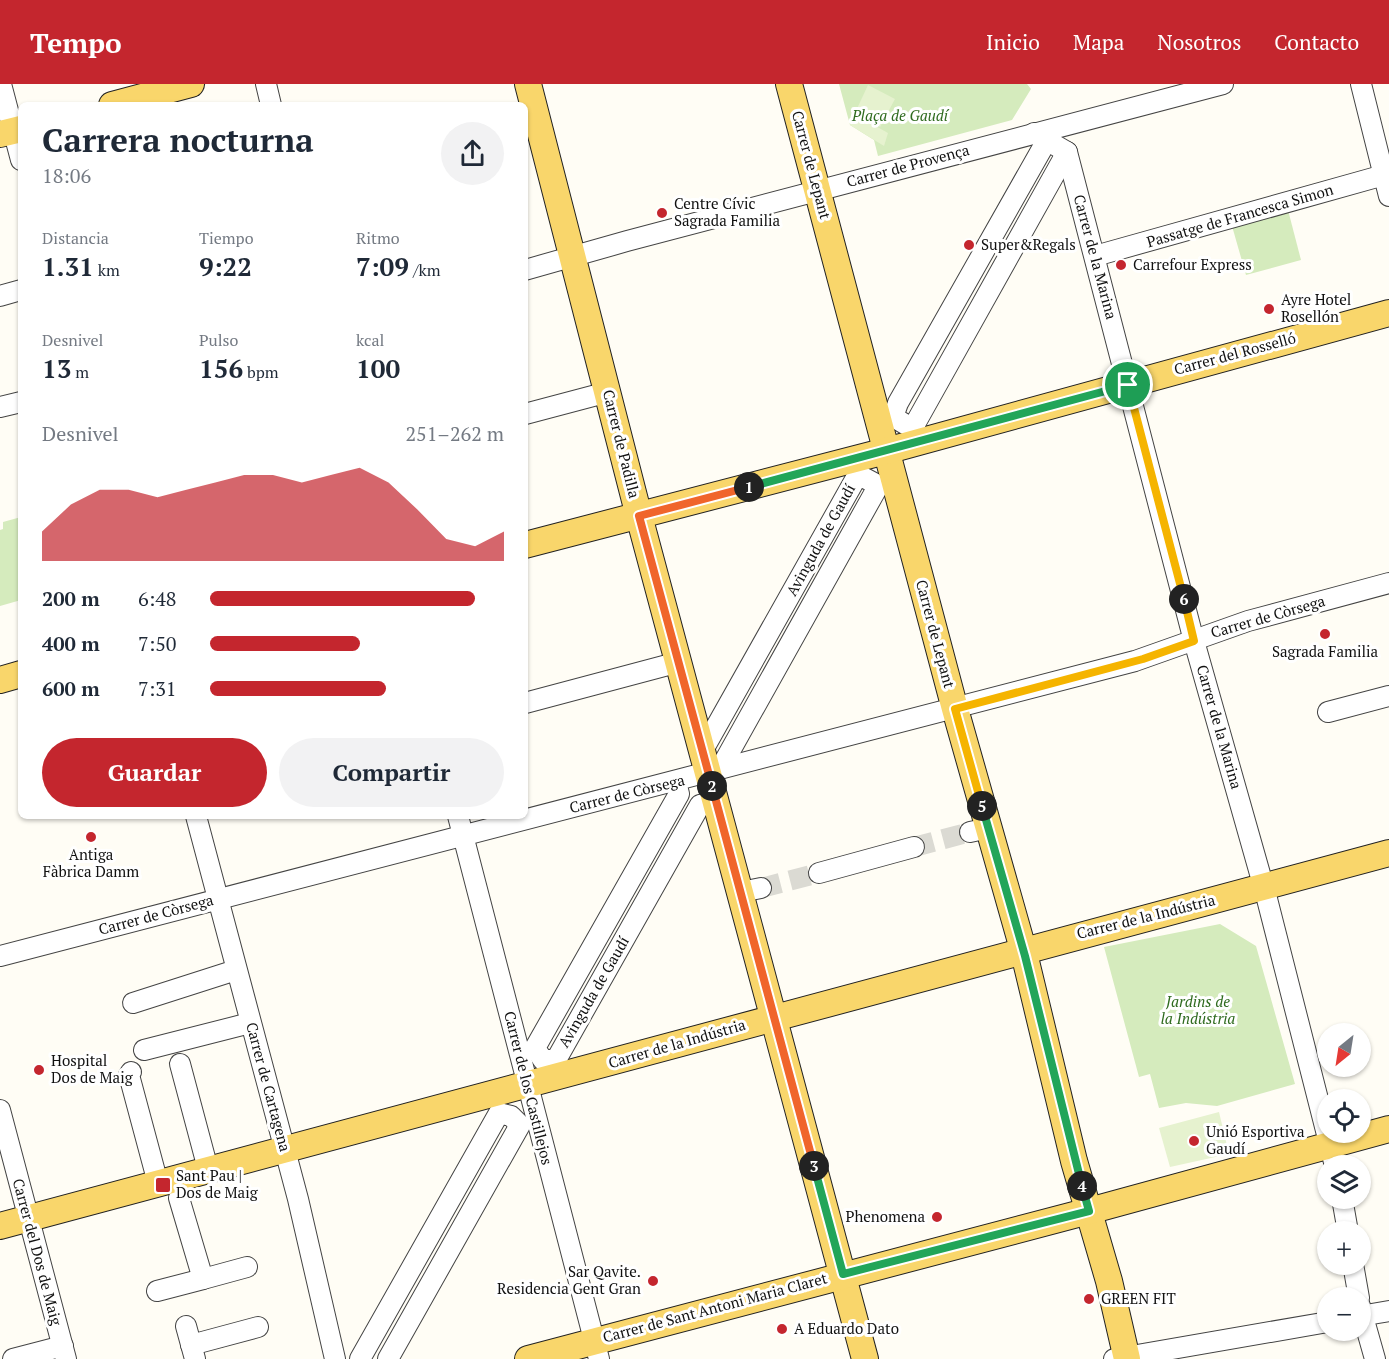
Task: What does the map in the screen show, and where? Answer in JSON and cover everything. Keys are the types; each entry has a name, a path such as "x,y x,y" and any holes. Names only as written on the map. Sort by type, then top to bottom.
{"main road":[{"path":"120,102 136,96 191,84"},
{"name":"Carrer de Padilla","path":"528,84 639,516 679,662 711,764 716,801 751,890 774,1017 865,1359"},
{"name":"Carrer de Lepant","path":"789,84 955,709 979,830 1023,949 1074,1161 1089,1211 1123,1358"},
{"name":"Carrer del Rosselló","path":"528,544 886,451 1389,313"},
{"path":"0,680 18,676"},
{"name":"Carrer de la Indústria","path":"0,1226 1023,949 1389,853"},
{"name":"Carrer de Sant Antoni Maria Claret","path":"1333,1155 1389,1129"},
{"name":"Carrer de Sant Antoni Maria Claret","path":"528,1359 596,1350 843,1274 1089,1211 1317,1159"}],"street":[{"path":"1,84 11,131 18,151"},
{"path":"266,84 270,102"},
{"name":"Carrer de Provença","path":"528,269 817,191 1040,137 1059,119 1223,84"},
{"path":"1361,84 1389,196"},
{"path":"1040,137 1067,152 915,424 910,427 898,422 893,417 898,404 1040,137"},
{"name":"Carrer de la Marina","path":"1067,152 1194,641 1264,887 1333,1155"},
{"name":"Passatge de Francesca Simon","path":"1095,256 1384,175"},
{"path":"0,296 18,291"},
{"path":"528,413 608,392"},
{"path":"0,407 18,403"},
{"name":"Avinguda de Gaudí","path":"860,475 874,483 876,490 711,764 856,478 860,475"},
{"name":"Carrer de Còrsega","path":"0,956 676,782 711,764 955,709 1143,659 1248,621 1389,583"},
{"path":"528,702 679,662"},
{"path":"1328,712 1389,696"},
{"name":"Avinguda de Gaudí","path":"676,782 679,794 535,1048 543,1060 556,1060 700,805 716,801"},
{"name":"Carrer de Cartagena","path":"197,819 285,1148 335,1359"},
{"name":"Carrer de los Castillejos","path":"459,819 596,1350"},
{"path":"819,873 914,847"},
{"path":"133,1003 236,970"},
{"path":"144,1050 250,1023"},
{"path":"180,1064 208,1169"},
{"path":"131,1072 129,1075 155,1172"},
{"name":"Carrer del Dos de Maig","path":"0,1110 64,1353"},
{"path":"360,1359 499,1113 511,1116 520,1125 388,1359"},
{"path":"179,1198 203,1279"},
{"path":"158,1292 247,1267"},
{"path":"1371,1310 1389,1311"},
{"path":"1123,1358 1317,1324"},
{"path":"186,1326 193,1352 258,1327"},
{"path":"1370,1341 1375,1359"},
{"path":"13,1359 64,1353"}],"green space":[{"name":"Plaça de Gaudí","path":"839,84 1027,84 1031,89 1012,120 878,156 874,140 850,125"},
{"path":"868,85 895,99 880,127 855,113"},
{"path":"854,114 888,133 884,146 850,125"},
{"path":"1288,210 1301,260 1246,275 1232,226"},
{"path":"18,518 18,601 0,606 0,530 3,529 3,522"},
{"name":"Jardins de la Indústria","path":"1220,924 1256,946 1295,1084 1217,1106 1186,1103 1159,1108 1150,1074 1139,1077 1104,947"},
{"name":"Unió Esportiva Gaudí","path":"1219,1112 1229,1154 1170,1167 1159,1128"}],"tunnel":[{"path":"914,847 970,832"},
{"path":"761,888 819,873"}],"place":[{"name":"Centre Cívic Sagrada Familia","path":"662,213"},
{"name":"Super&Regals","path":"969,245"},
{"name":"Carrefour Express","path":"1121,265"},
{"name":"Ayre Hotel Rosellón","path":"1269,309"},
{"name":"Sagrada Familia","path":"1325,634"},
{"name":"Antiga Fàbrica Damm","path":"91,837"},
{"name":"Hospital Dos de Maig","path":"39,1070"},
{"name":"Unió Esportiva Gaudí","path":"1194,1141"},
{"name":"Sant Pau | Dos de Maig","path":"163,1185"},
{"name":"Phenomena","path":"937,1217"},
{"name":"Sar Qavite. Residencia Gent Gran","path":"653,1281"},
{"name":"GREEN FIT","path":"1089,1299"},
{"name":"A Eduardo Dato","path":"782,1329"}],"route":[{"path":"1128,385 1182,587 1194,641 1143,659 955,709 1012,907 1074,1161 1089,1211 843,1274 639,516 1128,385"}]}
